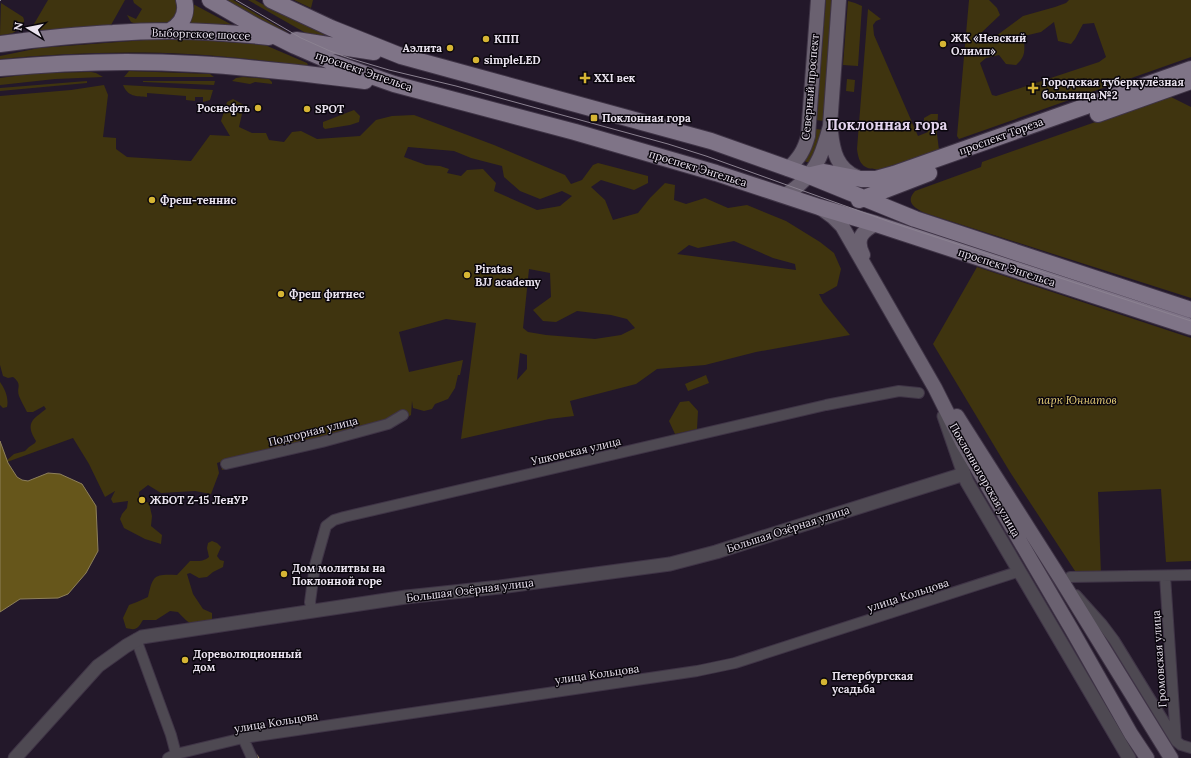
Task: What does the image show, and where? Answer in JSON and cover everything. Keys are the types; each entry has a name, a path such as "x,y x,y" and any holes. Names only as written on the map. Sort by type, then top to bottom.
{"main road":[{"path":"170,31 181,23 183,19 185,9 184,0"},
{"name":"проспект Энгельса","path":"210,0 279,38 334,63 394,84 575,132 716,173 1191,327"},
{"name":"проспект Энгельса","path":"271,0 331,28 401,56 711,142 807,175 915,220 1191,310"},
{"name":"Северный проспект","path":"788,169 804,149 808,136 818,0"},
{"name":"Северный проспект","path":"785,195 801,184 818,161 830,126 839,0"},
{"name":"Выборгское шоссе","path":"0,44 113,33 170,31 279,38 401,56"},
{"path":"0,68 66,63 170,62 249,68 394,84"},
{"name":"проспект Тореза","path":"807,175 824,172 876,179 894,174 1191,69"},
{"name":"проспект Тореза","path":"819,207 845,206 854,203 905,182 1191,81"},
{"path":"830,126 836,159 842,168 851,175 861,178"},
{"path":"905,182 901,190 900,203 907,215 915,220"},
{"name":"Поклонногорская улица","path":"819,207 833,217 842,226 934,388 963,444 1131,734 1147,758"},
{"name":"Поклонногорская улица","path":"876,224 866,229 861,235 859,247 940,387 1065,577 1171,758"}],"street":[{"name":"Поклонногорская улица","path":"934,388 964,474 1129,758"},
{"name":"Ушковская улица","path":"312,612 310,602 315,565 326,526 334,520 826,405 899,391 919,393"},
{"name":"Подгорная улица","path":"226,464 322,442 388,424 403,415"},
{"name":"Большая Озёрная улица","path":"15,758 98,666 136,640 148,636 406,597 500,587 670,564 724,550 964,474"},
{"name":"улица Кольцова","path":"172,756 242,738 697,671 735,663 1020,571"},
{"path":"1065,577 1191,575"},
{"name":"Громовская улица","path":"1165,576 1176,741"},
{"path":"1065,577 1114,640 1176,741 1181,745 1191,748"},
{"path":"136,640 171,735 172,756"},
{"path":"242,738 252,758"}],"green space":[{"path":"48,0 125,0 111,25 40,31 34,26 34,24"},
{"path":"133,0 181,0 173,22 136,24 131,22 127,15 136,19 142,9 134,3"},
{"path":"227,0 233,0 289,33 276,29"},
{"path":"248,0 255,0 327,35 310,35"},
{"path":"294,0 313,0 311,8"},
{"path":"826,0 833,0 824,121 816,120"},
{"name":"Городская туберкулёзная больница №2","path":"969,0 989,0 997,8 1000,15 981,33 986,39 996,36 1023,16 1055,7 1066,3 1069,0 1191,0 1191,57 959,139 957,136","holes":["1054,22 1058,41 1071,44 1083,24 1094,23 1106,57 1099,62 996,96 992,95 980,63 986,58 999,55 1006,64 1016,65 1020,62 1023,55 1024,36 1041,32"]},
{"path":"848,1 862,6 858,66 843,65"},
{"path":"1,3 23,17 23,22 19,29 15,32 0,35"},
{"path":"193,4 236,27 189,24"},
{"path":"868,9 881,19 876,21 873,25 874,35 918,136 928,132 924,124 924,118 931,114 938,114 937,134 939,150 881,169 871,169 864,166 859,159 857,149"},
{"path":"187,39 265,45 307,63 308,65 218,56 165,53 94,53 0,59 0,56 39,48 145,40"},
{"path":"129,71 210,74 214,77 124,77"},
{"path":"91,72 103,77 55,79 0,85 0,78 37,73"},
{"path":"243,77 269,79 272,84 255,82 250,84 232,81 236,78"},
{"path":"847,79 855,80 854,92 846,91"},
{"path":"87,81 87,83 0,91 0,88"},
{"path":"143,81 215,81 214,85"},
{"name":"Фреш фитнес","path":"104,85 108,95 103,137 116,138 116,149 127,157 191,161 210,135 230,136 221,121 227,102 233,99 244,105 239,127 252,133 266,133 269,140 284,142 292,132 301,131 317,139 360,136 376,120 392,116 414,115 494,145 565,175 571,184 582,180 593,165 598,163 648,176 648,183 634,190 601,180 591,187 605,200 613,220 638,213 665,183 675,185 674,200 686,204 705,198 728,208 747,205 786,221 820,242 834,253 841,269 837,286 823,294 819,294 823,302 850,335 756,352 705,365 657,369 636,384 570,401 574,416 549,419 461,439 476,323 446,319 399,332 409,372 463,360 460,375 458,375 455,388 448,399 435,404 432,409 424,411 413,408 412,401 411,415 392,427 378,431 222,470 220,462 217,463 219,473 211,494 195,491 161,493 148,485 139,492 139,499 149,503 152,516 151,526 162,535 161,544 145,539 124,528 120,519 127,508 128,501 113,503 111,499 115,491 105,497 89,464 73,438 7,462 7,460 14,454 25,451 35,443 36,441 31,430 32,422 46,409 44,406 33,412 27,412 18,393 18,382 13,377 8,378 3,376 0,365 0,96 71,90","holes":["408,147 454,151 471,158 502,166 504,177 520,191 540,199 562,191 572,196 560,206 537,210 494,191 496,183 483,169 467,170 461,176 447,173 449,169 440,166 426,165 404,157","734,241 773,258 795,264 796,270 677,254 689,245 698,248","529,269 550,273 551,297 533,310 543,321 556,322 577,311 611,315 627,319 635,328 621,335 595,339 546,335 528,332 523,328","520,353 527,355 527,369 517,380"]},
{"path":"123,85 213,90 210,100 203,102 203,97 195,97 195,101 186,100 186,96 147,93 147,97 136,96 127,92"},
{"path":"1169,96 1191,107 1191,298 925,213 914,207 912,204 911,198 915,191 981,167 982,162"},
{"path":"354,110 360,116 359,122 325,129 323,127 323,122"},
{"path":"816,129 823,130 819,145 810,163 804,161 814,142"},
{"name":"парк Юннатов","path":"977,267 1191,338 1191,561 1166,562 1161,489 1098,492 1101,574 1077,574 1010,472 933,344"},
{"path":"706,375 709,383 688,391 685,384"},
{"path":"0,382 7,397 7,407 3,408 0,405"},
{"path":"689,401 698,411 697,429 675,434 669,421 680,402"},
{"path":"212,541 221,547 217,556 220,560 224,561 223,567 207,577 199,578 190,573 187,574 193,594 203,609 212,613 212,621 193,624 187,621 178,612 170,611 156,620 143,620 135,629 126,628 123,618 129,605 148,597 153,580 156,577 163,575 177,575 190,561 207,559 209,557 207,548 208,543"}],"shaded area":[{"path":"0,441 8,463 17,477 22,480 28,481 48,473 60,474 82,484 96,506 98,551 86,573 68,594 58,598 20,599 0,612"}],"tram line":[{"path":"236,0 301,38 349,58 668,144 706,156 890,222 1191,321"}],"place":[{"name":"КПП","path":"486,39"},
{"name":"ЖК «Невский Олимп»","path":"943,44"},
{"name":"Аэлита","path":"450,48"},
{"name":"simpleLED","path":"476,60"},
{"name":"XXI век","path":"585,78"},
{"name":"Городская туберкулёзная больница №2","path":"1033,88"},
{"name":"Роснефть","path":"258,108"},
{"name":"SPOT","path":"307,109"},
{"name":"Поклонная гора","path":"594,118"},
{"name":"Фреш-теннис","path":"152,200"},
{"name":"Piratas BJJ academy","path":"467,275"},
{"name":"Фреш фитнес","path":"281,294"},
{"name":"ЖБОТ Z-15 ЛенУР","path":"142,500"},
{"name":"Дом молитвы на Поклонной горе","path":"284,574"},
{"name":"Дореволюционный дом","path":"185,660"},
{"name":"Петербургская усадьба","path":"824,682"}],"district":[{"name":"Поклонная гора","path":"887,124"}]}
